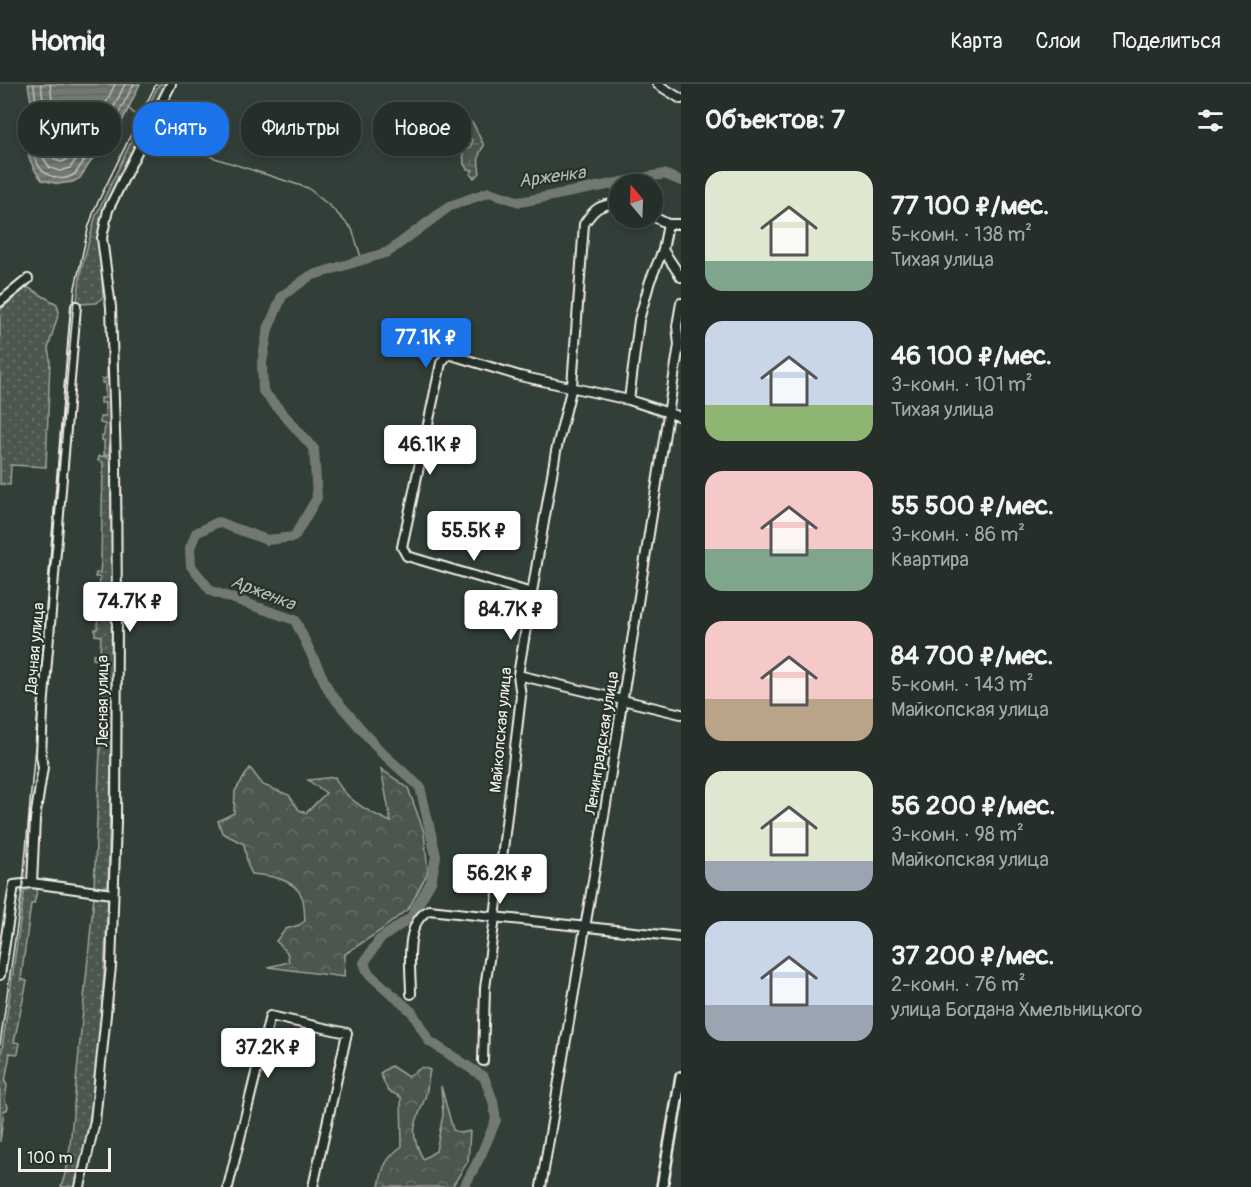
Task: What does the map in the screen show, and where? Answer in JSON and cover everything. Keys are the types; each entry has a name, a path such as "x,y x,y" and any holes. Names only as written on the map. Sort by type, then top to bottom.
{"main road":[{"path":"662,1187 681,1077"}],"street":[{"name":"Лесная улица","path":"80,1187 95,1121 111,966 116,822 116,463 111,307 102,238 108,210 171,84"},
{"path":"657,84 681,99"},
{"name":"Майкопская улица","path":"483,1061 485,988 521,696 518,675 556,451 572,386 584,224 594,210 609,203"},
{"path":"663,222 681,225"},
{"path":"629,400 639,320 650,280 663,250 668,224"},
{"path":"663,250 681,277"},
{"path":"0,302 28,279"},
{"name":"Ленинградская улица","path":"541,1187 623,699 679,345 677,326 681,303"},
{"name":"Дачная улица","path":"32,883 35,819 42,767 40,756 43,710 76,306"},
{"path":"531,593 407,556 402,547 432,399 441,363 448,354 520,376 629,400 681,417"},
{"path":"518,675 681,714"},
{"path":"0,975 14,885 32,883 112,894"},
{"path":"411,994 412,934 420,914 429,910 681,937"},
{"path":"228,1187 270,1016 347,1034 312,1187"}],"green space":[{"path":"159,84 167,84 158,102 150,102"},
{"path":"471,122 484,146 480,152 480,173 474,178 470,174 473,170 467,169 464,164 463,156 471,156"},
{"path":"133,138 133,151 102,221 100,245 103,297 96,303 80,304 77,301 81,270 96,215"},
{"path":"27,287 57,304 59,312 48,348 50,360 46,467 11,465 10,485 0,484 0,310"},
{"path":"107,360 110,361 109,455 104,455 102,436 105,424 100,423 100,417 105,417 105,403 101,403 101,398 105,398 105,383 102,383 102,379 107,378"},
{"path":"99,456 108,457 111,460 113,685 108,886 94,889 103,681 100,680 100,660 93,659 93,654 100,654 101,636 95,635 100,577 95,577 96,573 100,573 101,560 103,462 98,461"},
{"path":"250,768 263,785 289,795 299,810 306,813 326,793 308,780 335,777 351,799 366,810 391,822 381,769 408,788 424,832 428,872 409,908 345,954 344,977 268,967 289,962 287,952 276,941 286,929 305,921 304,906 298,891 287,882 274,877 252,874 248,866 244,844 222,833 218,821 234,813 235,791"},
{"path":"25,886 38,887 34,904 31,904 21,979 27,981 14,1042 20,1043 18,1054 10,1053 5,1082 7,1085 5,1101 8,1106 7,1110 4,1110 0,1142 0,1063"},
{"path":"52,889 106,895 108,900 95,1081 76,1187 61,1187 68,1164 94,895"},
{"path":"391,1066 408,1077 422,1067 430,1070 426,1094 414,1132 423,1159 436,1151 443,1115 441,1086 453,1130 461,1133 470,1131 468,1161 452,1187 379,1187 386,1164 402,1146 401,1097 388,1091 380,1073"}],"water":[{"path":"28,84 140,84 121,124 121,102 31,102"},
{"path":"29,156 94,156 80,178 73,182 58,184 42,180"}],"waterway":[{"path":"128,108 133,112"},
{"path":"209,156 308,188 352,229 362,260"},
{"name":"Арженка","path":"464,1187 496,1120 493,1101 484,1077 429,1041 412,1012 368,973 364,963 379,940 411,917 431,882 436,856 420,787 381,752 330,693 295,620 211,591 191,566 190,548 196,533 218,522 267,540 294,537 317,498 314,449 263,391 262,363 268,329 282,296 310,276 388,252 450,206 489,192 520,202 664,174 681,181"}],"railway":[{"path":"0,1044 23,884 75,288 95,208 156,84"}]}
